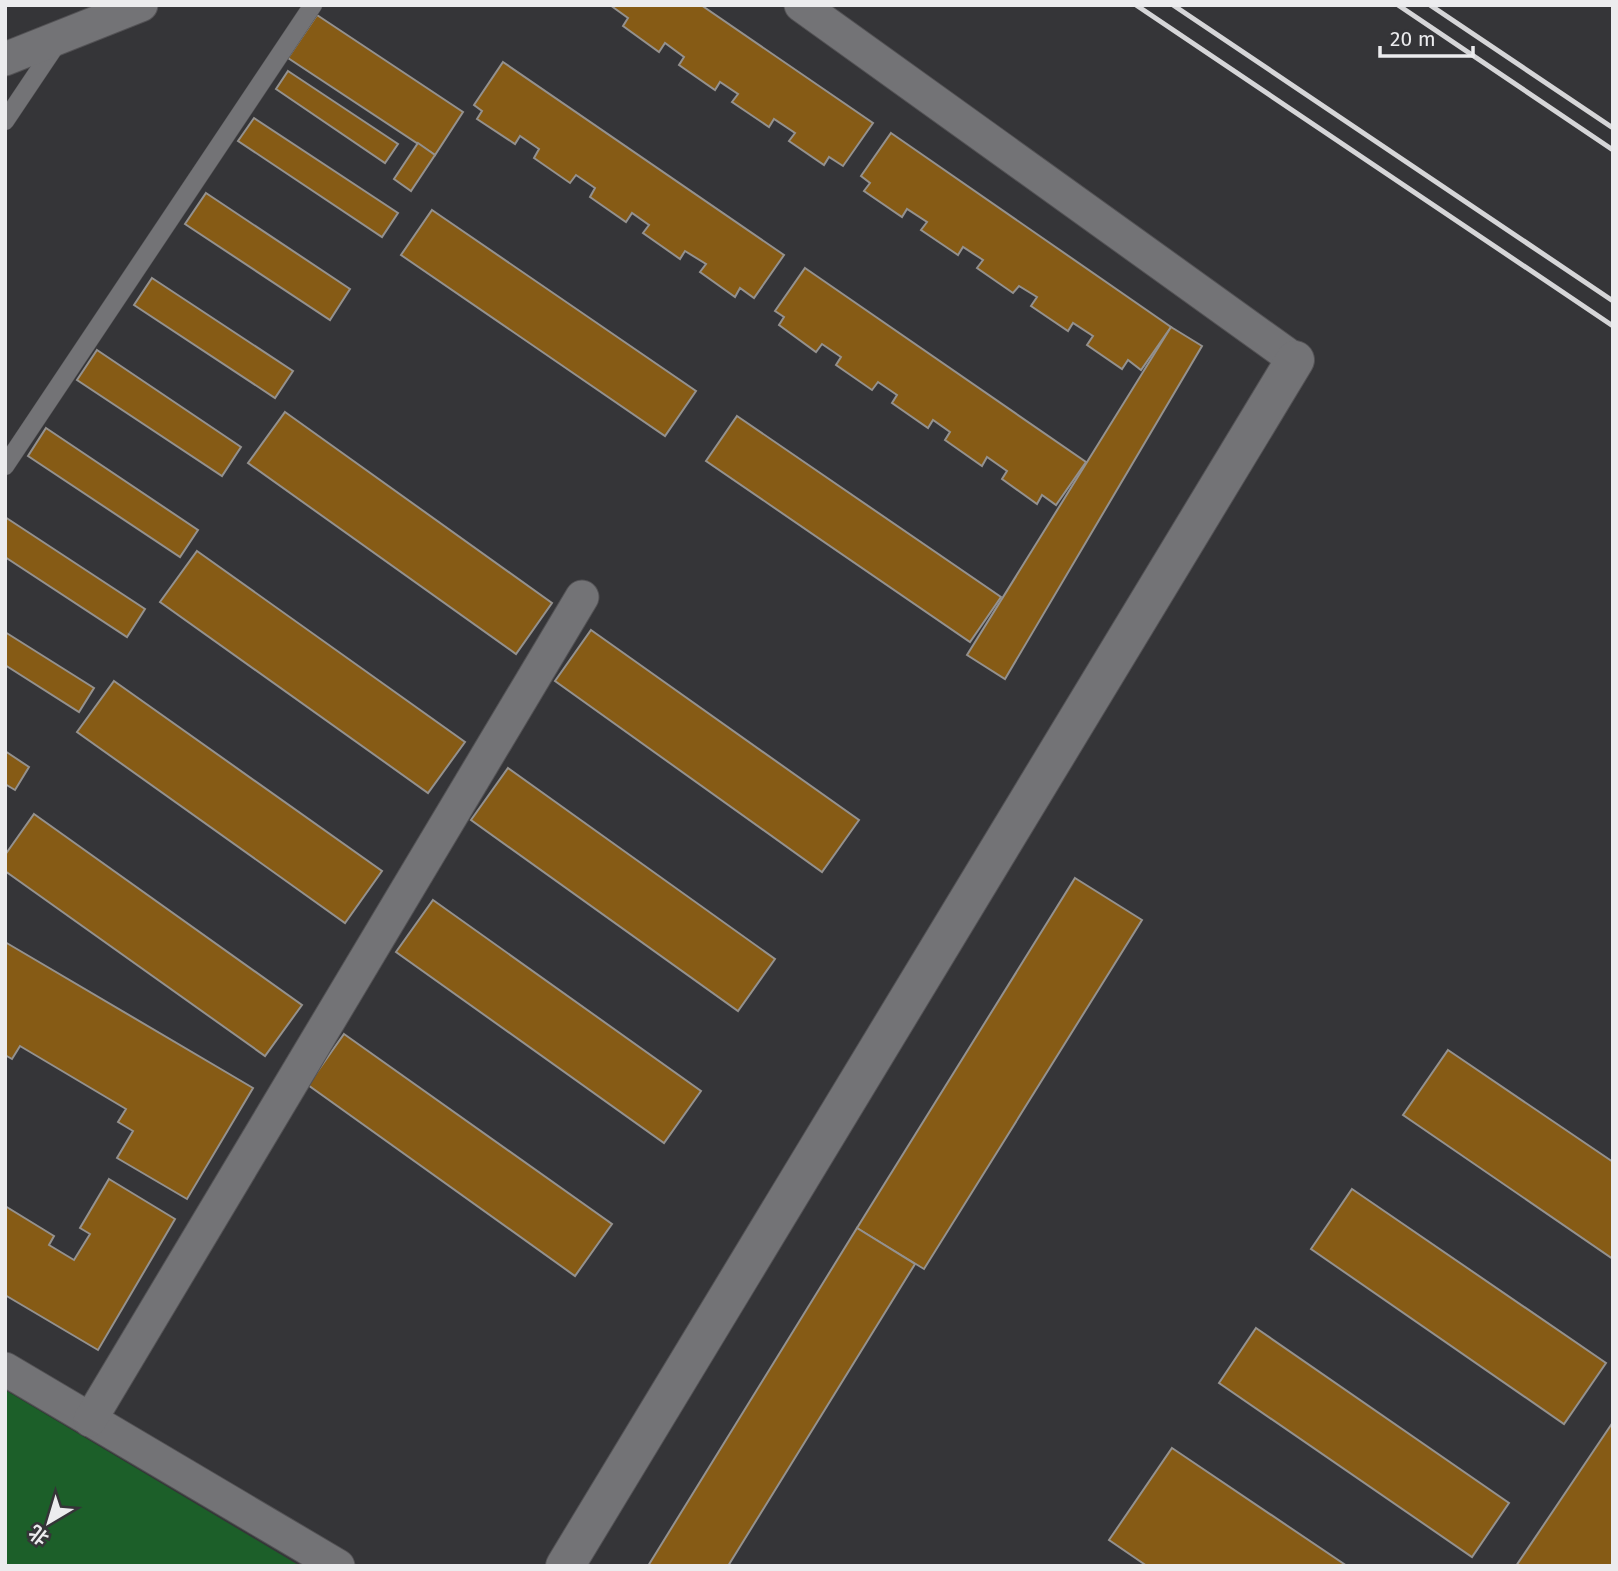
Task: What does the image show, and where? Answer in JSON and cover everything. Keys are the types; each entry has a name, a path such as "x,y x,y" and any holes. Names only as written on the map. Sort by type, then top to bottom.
{"street":[{"path":"5,59 141,5"},
{"path":"565,1566 1295,360 801,5"},
{"path":"90,1420 582,597"},
{"path":"5,1370 338,1566"}],"lane":[{"path":"5,466 313,5"},
{"path":"5,121 61,37"}],"green space":[{"path":"5,1390 300,1566 5,1566"}],"building":[{"path":"610,5 701,5 873,123 843,166 829,157 824,165 789,141 795,133 774,119 769,127 732,102 738,94 720,82 715,90 679,65 684,57 665,43 659,52 623,26 628,18"},
{"path":"317,15 463,112 435,155 288,58"},
{"path":"503,62 784,255 754,298 740,288 735,297 700,272 706,264 685,251 680,259 643,233 649,225 632,213 626,222 590,197 595,188 576,175 570,183 534,158 539,149 520,136 515,144 477,119 482,111 474,105"},
{"path":"288,71 398,144 385,163 276,89"},
{"path":"254,118 398,213 382,237 238,141"},
{"path":"891,133 1171,327 1141,370 1128,360 1122,369 1087,345 1093,336 1073,323 1068,331 1031,306 1037,297 1019,286 1013,293 977,268 983,260 963,247 958,255 921,230 927,222 907,209 902,217 864,191 870,183 861,176"},
{"path":"418,143 435,155 411,191 394,179"},
{"path":"206,193 350,289 330,320 185,224"},
{"path":"432,210 696,391 665,436 401,255"},
{"path":"805,268 1086,462 1056,505 1042,495 1037,504 1002,479 1007,471 987,457 982,466 945,440 950,432 933,420 928,428 892,403 897,395 878,382 872,390 836,365 841,357 822,344 816,352 779,325 784,317 775,311"},
{"path":"152,278 293,371 275,398 134,305"},
{"path":"1171,327 1202,346 1005,679 967,655"},
{"path":"97,350 241,447 222,476 77,380"},
{"path":"285,412 552,603 516,654 248,463"},
{"path":"737,416 1001,597 970,642 706,461"},
{"path":"46,428 198,530 180,557 28,456"},
{"path":"5,517 145,609 127,637 5,557"},
{"path":"197,551 465,742 428,793 160,602"},
{"path":"591,630 859,820 822,872 555,681"},
{"path":"5,632 94,688 79,712 5,665"},
{"path":"114,681 382,871 345,923 77,732"},
{"path":"5,751 29,767 15,790 5,784"},
{"path":"508,768 775,959 738,1011 471,820"},
{"path":"34,814 302,1005 265,1056 5,871 5,855"},
{"path":"1075,878 1142,920 924,1269 857,1228"},
{"path":"433,900 701,1091 664,1143 396,952"},
{"path":"5,942 253,1088 187,1199 117,1158 133,1131 118,1122 126,1109 20,1046 12,1059 5,1055"},
{"path":"344,1034 612,1224 575,1276 308,1085"},
{"path":"1448,1050 1613,1162 1613,1259 1403,1115"},
{"path":"109,1179 175,1219 98,1350 5,1295 5,1206 54,1236 49,1245 74,1260 90,1234 80,1228"},
{"path":"1352,1189 1606,1363 1564,1424 1311,1249"},
{"path":"857,1228 915,1264 728,1566 648,1566"},
{"path":"1256,1328 1509,1503 1472,1557 1219,1383"},
{"path":"1613,1422 1613,1566 1516,1566"},
{"path":"1172,1448 1347,1566 1147,1566 1109,1540"}],"railway":[{"path":"1136,5 1613,326"},
{"path":"1173,5 1613,301"},
{"path":"1398,5 1613,150"},
{"path":"1430,5 1613,128"}]}
